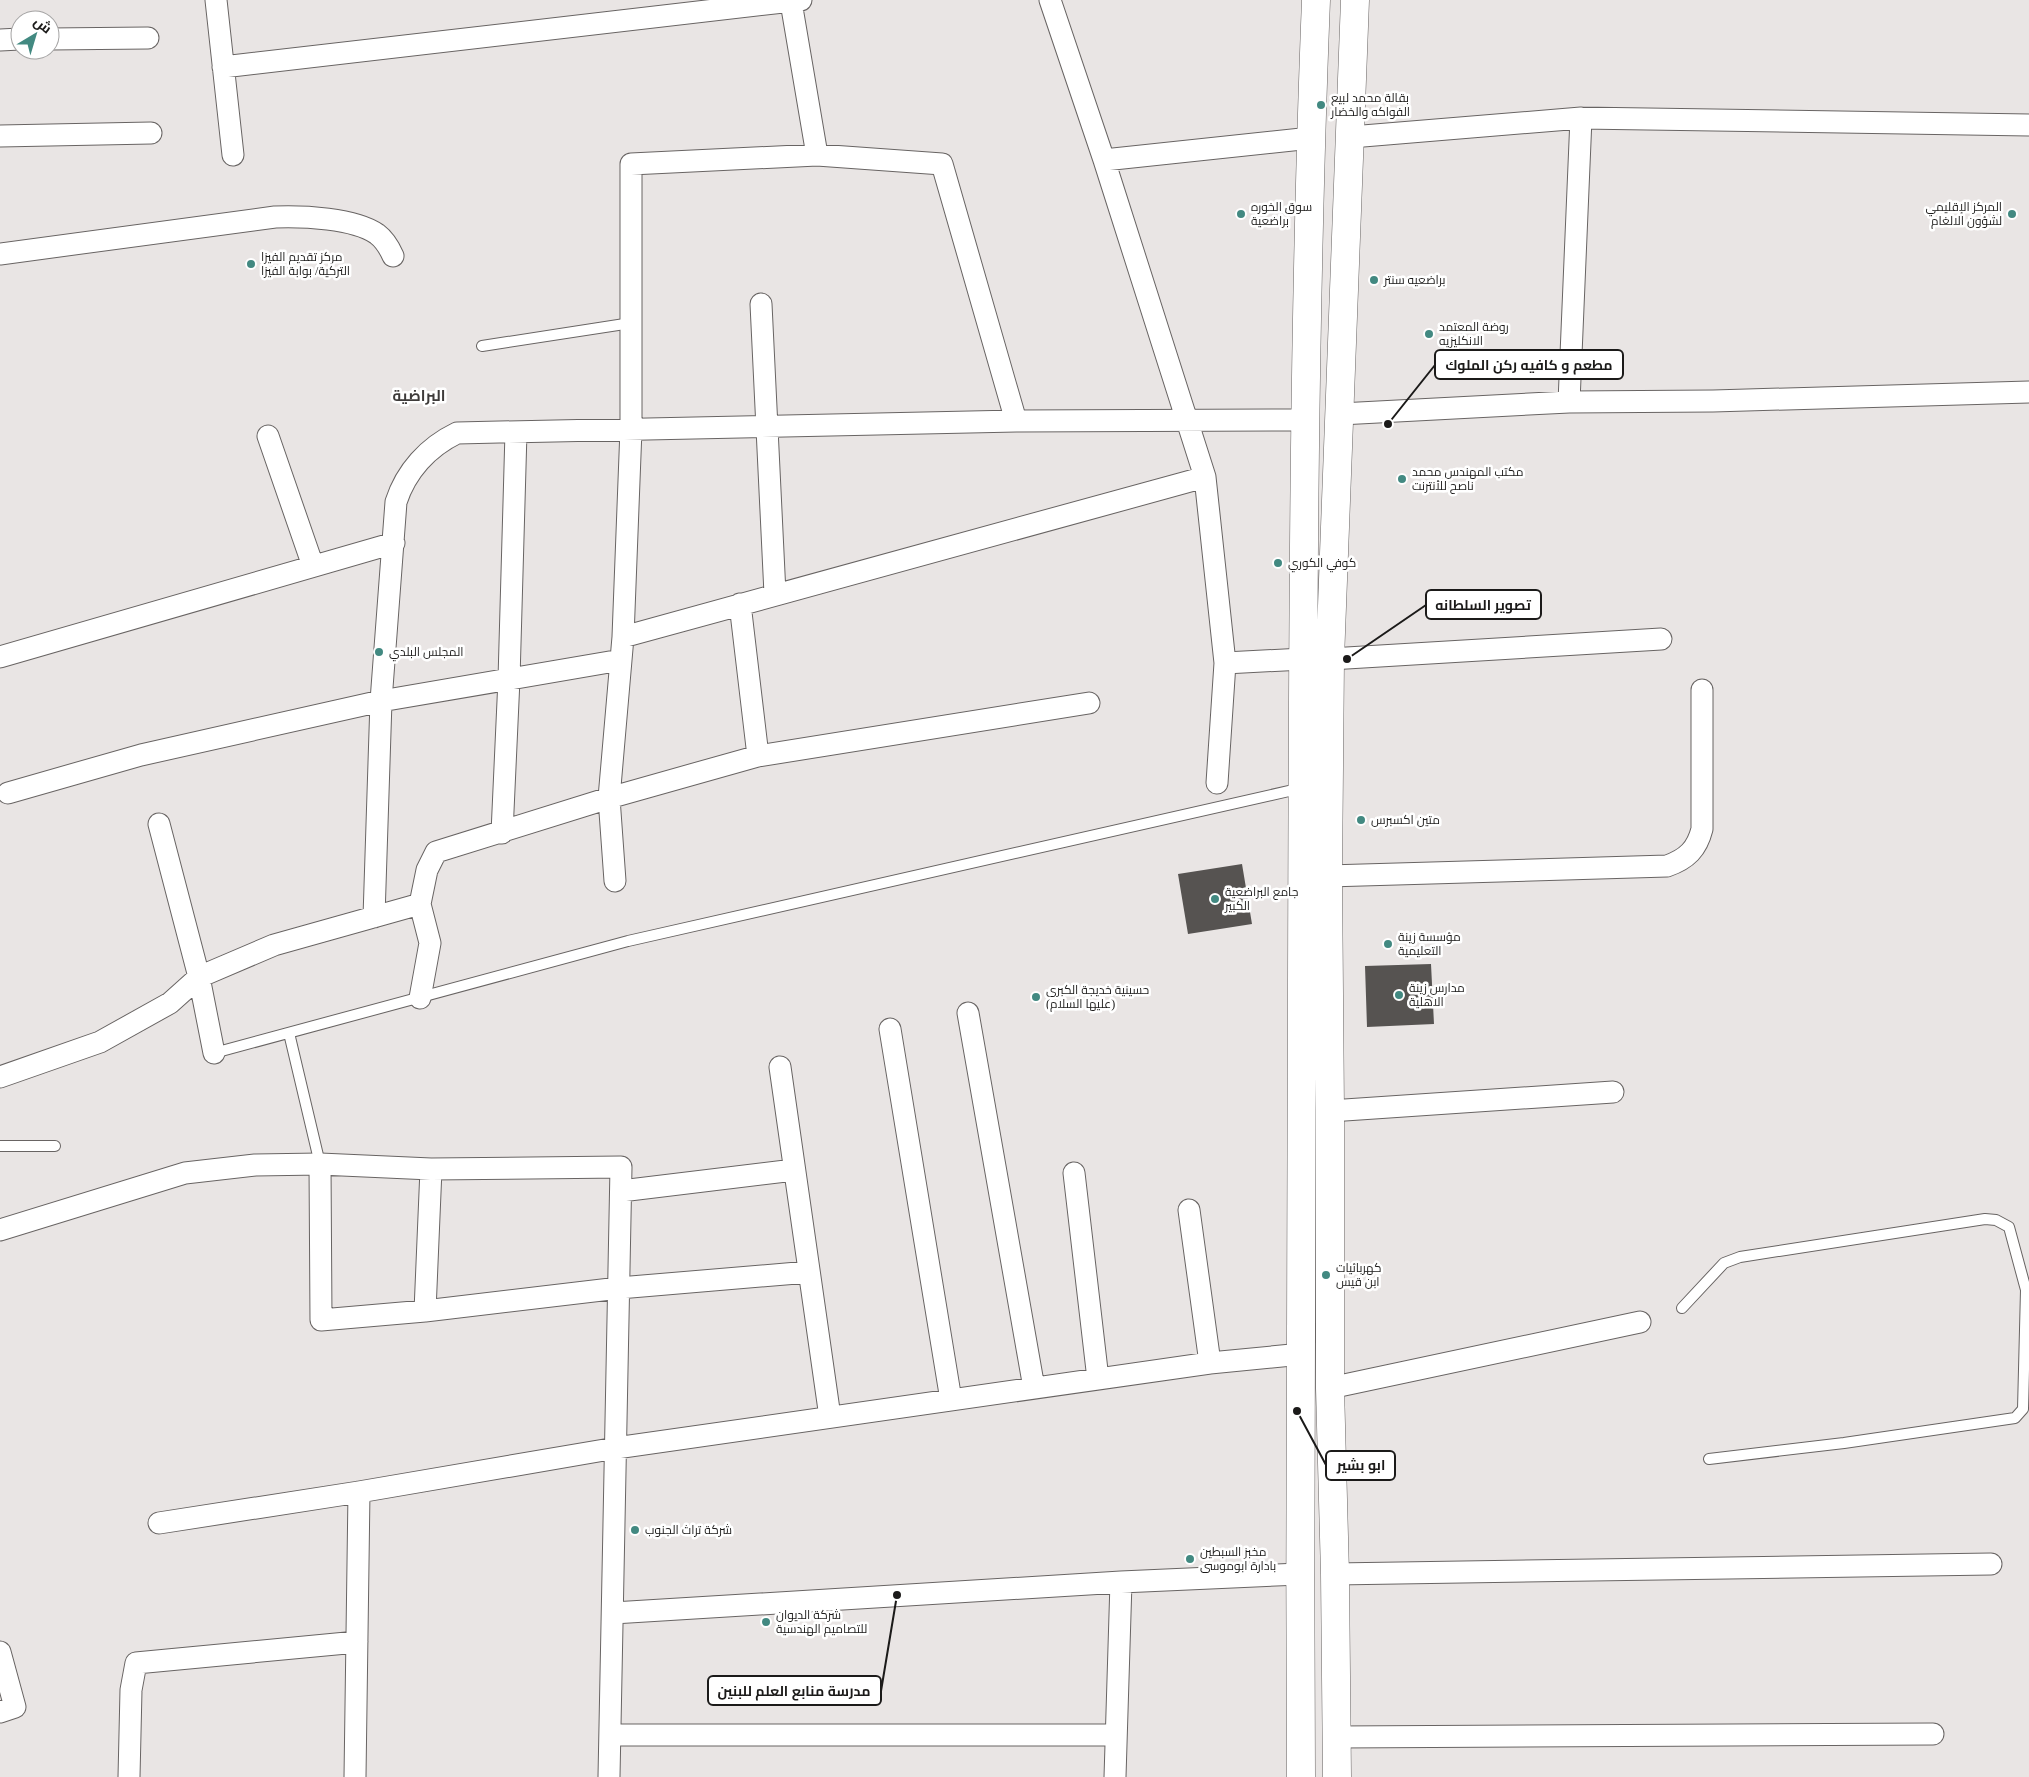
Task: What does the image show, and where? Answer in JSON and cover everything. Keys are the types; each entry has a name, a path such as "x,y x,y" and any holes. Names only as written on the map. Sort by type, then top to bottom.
{"main road":[{"path":"1301,1777 1300,1574 1306,420 1311,138 1316,0"},
{"path":"1337,1777 1335,1574 1330,1388 1328,876 1330,659 1355,0"},
{"path":"1315,34 1353,36"},
{"path":"1300,1574 1335,1574"}],"street":[{"path":"216,0 234,155"},
{"path":"1050,0 1188,419 1204,477 1225,663 1217,783"},
{"path":"223,67 796,1 817,155"},
{"path":"60,39 148,38"},
{"path":"1351,137 1581,118 2029,125"},
{"path":"1569,402 1581,118"},
{"path":"0,136 151,133"},
{"path":"1104,160 1311,138"},
{"path":"615,881 609,798 621,660 631,429 631,164 817,155 942,164 1016,421"},
{"path":"0,254 266,218 300,216 321,218 370,230 384,241 392,256"},
{"path":"761,304 775,594"},
{"path":"1340,414 1569,402 1713,402 2029,392"},
{"path":"374,918 381,701 396,502 402,484 442,440 456,433 1016,421 1306,420"},
{"path":"502,832 509,679 516,432"},
{"path":"268,436 313,566"},
{"path":"622,637 1204,477"},
{"path":"0,657 394,544"},
{"path":"740,604 758,756"},
{"path":"1330,659 1661,639"},
{"path":"1225,663 1304,658"},
{"path":"8,793 141,755 381,701 621,660"},
{"path":"1328,876 1667,866 1680,861 1691,853 1698,842 1702,829 1702,690"},
{"path":"420,998 430,943 420,904 427,870 436,852 609,798 758,756 1089,703"},
{"path":"159,824 199,977 214,1053"},
{"path":"0,1077 100,1042 170,1003 199,977 274,945 420,904"},
{"path":"968,1013 1034,1388"},
{"path":"890,1029 952,1400"},
{"path":"780,1067 830,1417"},
{"path":"1330,1110 1613,1092"},
{"path":"0,1230 185,1173 255,1164 320,1164 431,1169 621,1167 609,1777"},
{"path":"320,1164 321,1320 425,1311 619,1288 809,1272"},
{"path":"425,1311 431,1169"},
{"path":"620,1190 794,1170"},
{"path":"1074,1173 1098,1379"},
{"path":"1189,1210 1210,1363"},
{"path":"1330,1388 1640,1322"},
{"path":"159,1523 359,1492 616,1448 1210,1363 1302,1354"},
{"path":"355,1777 359,1492"},
{"path":"1335,1574 1991,1564"},
{"path":"613,1613 1121,1582 1300,1574"},
{"path":"1115,1777 1121,1582"},
{"path":"129,1777 131,1690 136,1663 357,1642"},
{"path":"0,1652 15,1707 0,1712"},
{"path":"1337,1737 1933,1734"},
{"path":"610,1735 1116,1735"}],"lane":[{"path":"482,346 631,323"},
{"path":"214,1053 628,941 1303,787"},
{"path":"289,1033 320,1164"},
{"path":"0,1146 55,1146"},
{"path":"1682,1308 1724,1263 1740,1257 1985,1219 1996,1220 2009,1227 2027,1290 2023,1409 2015,1418 1844,1443 1709,1459"}],"building":[{"name":"جامع البراضعية الكبير","path":"1242,864 1252,924 1188,934 1178,874"},
{"name":"مدارس زينة الاهلية","path":"1431,964 1434,1024 1367,1027 1365,966"}],"place":[{"name":"بقالة محمد لبيع الفواكه والخضار","path":"1321,105"},
{"name":"سوق الخوره براضعية","path":"1241,214"},
{"name":"المركز الإقليمي لشؤون الالغام","path":"2012,214"},
{"name":"مركز تقديم الفيزا التركية/ بوابة الفيزا","path":"251,264"},
{"name":"براضعيه سنتر","path":"1374,280"},
{"name":"روضة المعتمد الانكليزيه","path":"1429,334"},
{"name":"مطعم و كافيه ركن الملوك","path":"1388,424"},
{"name":"مكتب المهندس محمد ناصح للأنترنت","path":"1402,479"},
{"name":"كوفي الكوري","path":"1278,563"},
{"name":"المجلس البلدي","path":"379,652"},
{"name":"تصوير السلطانه","path":"1347,659"},
{"name":"متين اكسبرس","path":"1361,820"},
{"name":"جامع البراضعية الكبير","path":"1215,899"},
{"name":"مؤسسة زينة التعليمية","path":"1388,944"},
{"name":"مدارس زينة الاهلية","path":"1399,995"},
{"name":"حسينية خديجة الكبرى (عليها السلام)","path":"1036,997"},
{"name":"كهربائيات ابن قيس","path":"1326,1275"},
{"name":"ابو بشير","path":"1297,1411"},
{"name":"شركة تراث الجنوب","path":"635,1530"},
{"name":"مخبز السبطين بادارة ابوموسى","path":"1190,1559"},
{"name":"مدرسة منابع العلم للبنين","path":"897,1595"},
{"name":"شركة الديوان للتصاميم الهندسية","path":"766,1622"}],"district":[{"name":"البراضية","path":"419,396"}]}
